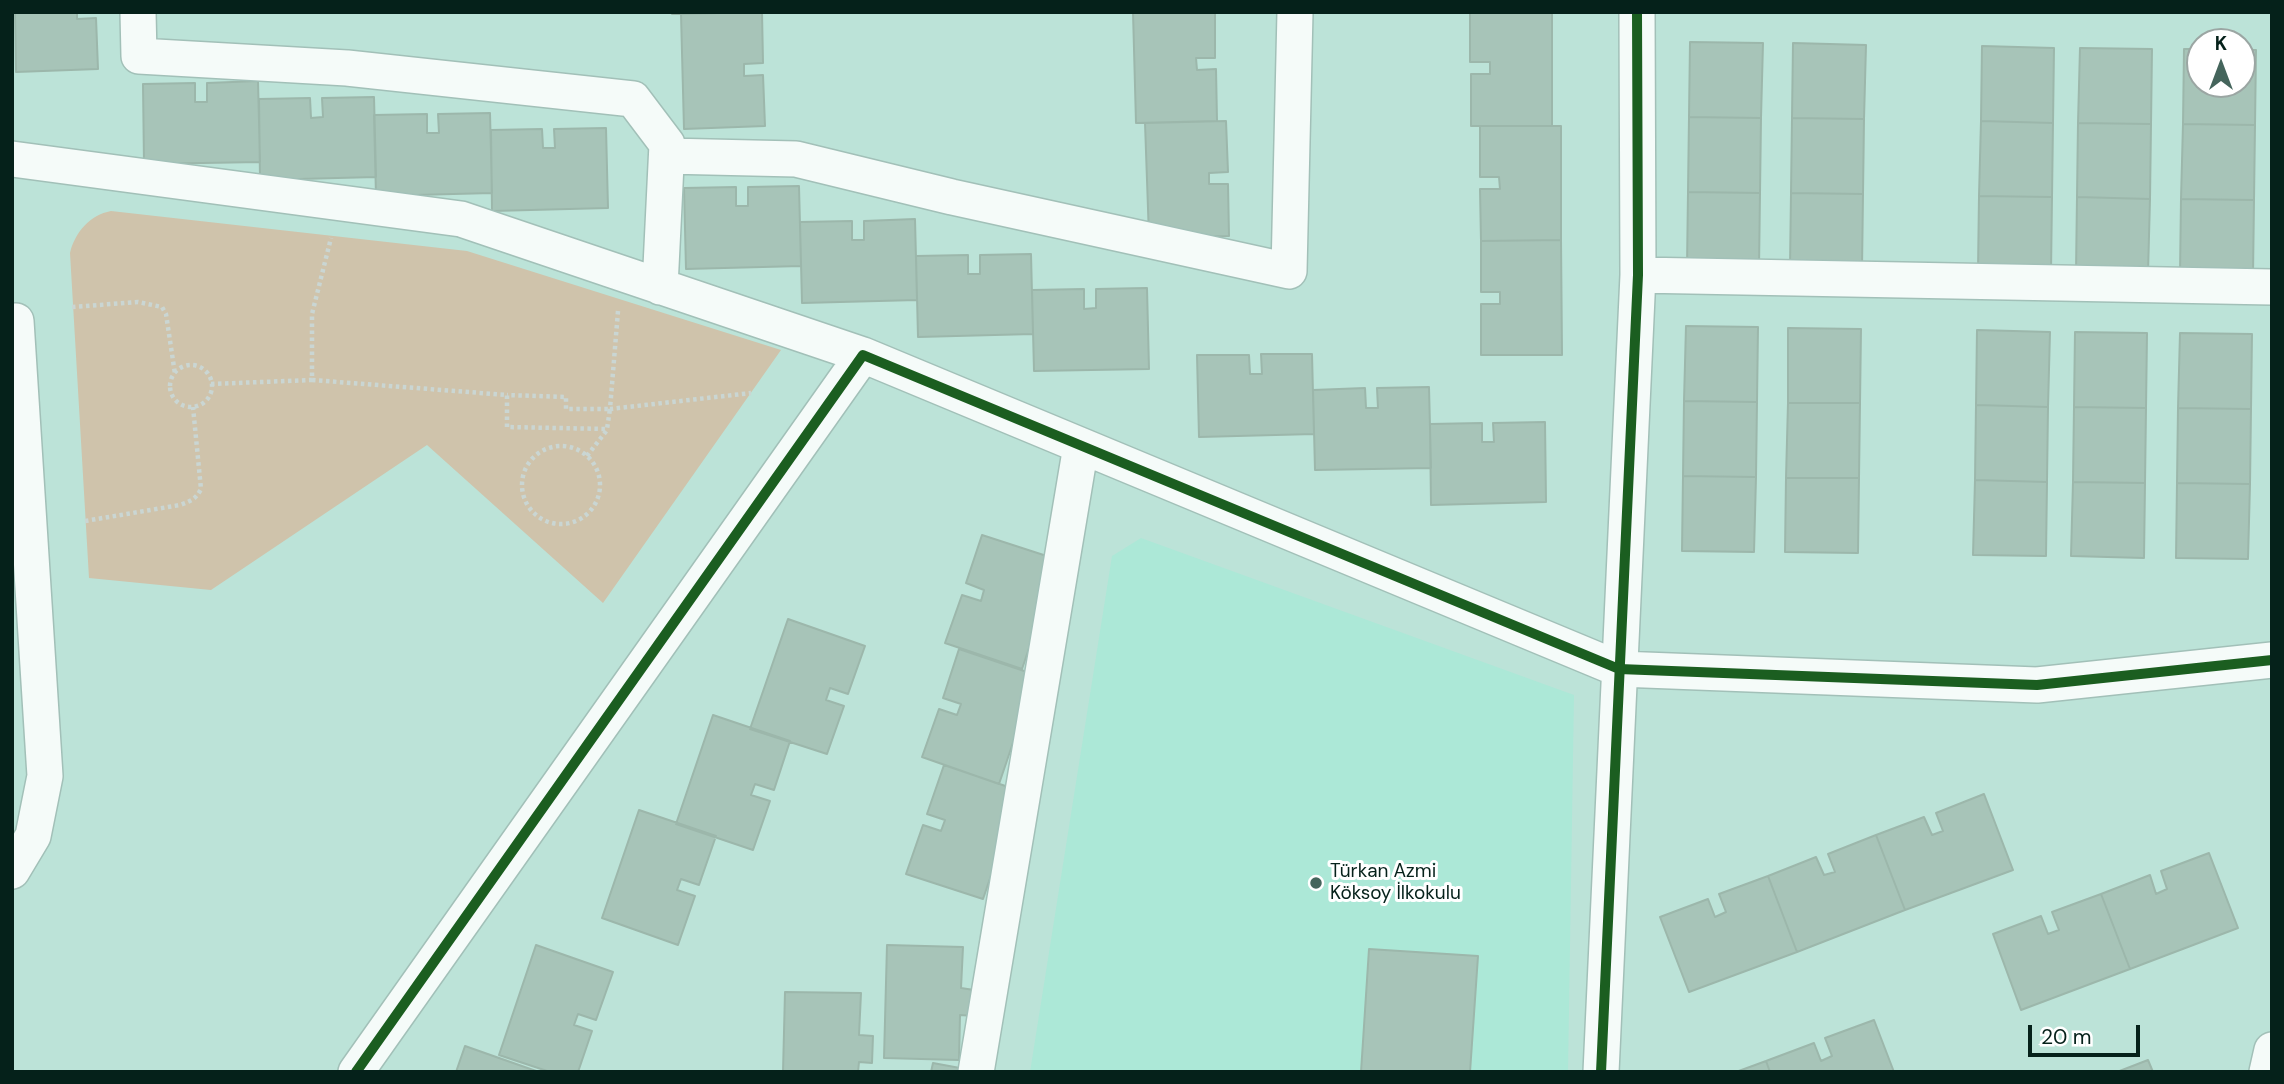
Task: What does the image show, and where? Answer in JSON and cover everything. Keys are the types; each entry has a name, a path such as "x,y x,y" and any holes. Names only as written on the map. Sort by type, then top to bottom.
{"street":[{"path":"138,12 139,56 347,68 633,99 667,144 660,287"},
{"path":"667,156 796,159 952,197 1289,271 1295,12"},
{"path":"1601,1072 1638,275 1637,12"},
{"path":"12,159 461,219 863,355 1619,669 2037,685 2272,660"},
{"path":"1638,275 2272,287"},
{"path":"12,871 33,836 45,776 13,311"},
{"path":"356,1072 863,355"},
{"path":"976,1072 1081,446"},
{"path":"2267,1072 2272,1050"}],"path":[{"path":"312,380 312,314 332,236"},
{"path":"587,456 607,429 618,299"},
{"path":"72,307 138,302 162,307 166,314 175,373 170,386 171,393 179,404 193,407 209,397 211,383 206,372 193,365 175,373"},
{"path":"211,383 312,380 566,397 565,409 610,409 751,393"},
{"path":"507,395 507,427 607,429"},
{"path":"85,521 180,505 197,496 201,489 193,407"},
{"path":"552,447 576,449 587,456 600,479 595,505 586,515 561,525 536,516 522,495 521,483 530,460 552,447"}],"shaded area":[{"path":"111,211 467,251 781,350 603,603 427,445 211,590 89,578 70,253 84,226 96,216"},
{"name":"Türkan Azmi Köksoy İlkokulu","path":"1141,538 1574,695 1568,1072 1030,1072 1112,556"}],"building":[{"path":"15,12 77,12 77,19 96,18 98,69 16,72"},
{"path":"672,12 745,12 672,14"},
{"path":"762,12 763,63 744,64 744,76 763,75 765,126 684,129 681,14"},
{"path":"1133,12 1215,12 1215,58 1196,58 1197,70 1216,69 1217,121 1136,123"},
{"path":"1470,12 1552,12 1552,126 1471,126 1471,74 1490,74 1490,62 1470,62"},
{"path":"1690,42 1763,43 1761,118 1689,117"},
{"path":"1793,43 1866,45 1864,119 1792,118"},
{"path":"1982,46 2054,48 2053,123 1981,121"},
{"path":"2080,48 2152,49 2151,124 2078,123"},
{"path":"2184,49 2186,98 2255,98 2255,125 2183,124"},
{"path":"258,81 260,162 144,164 143,84 195,83 195,102 207,102 207,83"},
{"path":"374,97 376,177 260,180 259,99 310,98 311,118 323,117 322,98"},
{"path":"490,113 492,193 376,196 374,115 427,114 427,133 439,133 438,114"},
{"path":"1689,117 1761,118 1760,193 1688,192"},
{"path":"1792,118 1864,119 1863,194 1791,193"},
{"path":"1226,121 1228,172 1209,173 1209,184 1228,184 1229,236 1149,237 1145,123"},
{"path":"1981,121 2053,123 2052,197 1979,196"},
{"path":"2078,123 2151,124 2150,199 2077,197"},
{"path":"2183,124 2255,125 2254,200 2181,199"},
{"path":"1480,126 1561,126 1561,240 1481,241 1480,189 1500,189 1499,177 1480,177"},
{"path":"606,128 608,208 492,211 491,130 542,129 543,148 555,148 554,129"},
{"path":"799,186 801,266 686,269 684,188 736,187 736,206 748,206 748,187"},
{"path":"1688,192 1760,193 1759,268 1687,267"},
{"path":"1791,193 1863,194 1862,269 1790,268"},
{"path":"1979,196 2052,197 2051,272 1978,271"},
{"path":"2077,197 2150,199 2148,273 2076,272"},
{"path":"2181,199 2254,200 2253,275 2180,274"},
{"path":"915,219 917,300 802,303 800,222 852,221 852,240 864,240 864,221"},
{"path":"1561,240 1562,355 1481,355 1481,304 1500,304 1500,292 1481,292 1481,241"},
{"path":"1031,254 1033,334 918,337 916,256 968,255 968,274 980,274 980,255"},
{"path":"1147,288 1149,369 1034,371 1032,290 1084,289 1084,309 1096,308 1096,289"},
{"path":"1686,326 1758,327 1757,402 1684,401"},
{"path":"1788,328 1861,329 1860,403 1788,403"},
{"path":"1977,330 2050,332 2048,407 1976,405"},
{"path":"2075,332 2147,333 2146,408 2074,407"},
{"path":"2180,333 2252,334 2251,409 2178,408"},
{"path":"1261,354 1312,354 1314,434 1199,437 1197,355 1249,355 1250,374 1262,374"},
{"path":"1429,387 1431,468 1315,470 1313,390 1365,388 1366,408 1378,408 1377,388"},
{"path":"1684,401 1757,402 1756,477 1683,476"},
{"path":"1788,403 1860,403 1859,478 1786,478"},
{"path":"1976,405 2048,407 2047,482 1975,480"},
{"path":"2074,407 2146,408 2145,483 2073,482"},
{"path":"2178,408 2251,409 2250,484 2177,483"},
{"path":"1545,422 1546,502 1431,505 1430,424 1482,423 1482,442 1494,442 1493,423"},
{"path":"1683,476 1756,477 1754,552 1682,551"},
{"path":"1786,478 1859,478 1858,553 1785,552"},
{"path":"1975,480 2047,482 2046,556 1973,555"},
{"path":"2073,482 2145,483 2144,558 2071,556"},
{"path":"2177,483 2250,484 2248,559 2176,558"},
{"path":"982,535 1059,560 1022,669 945,643 962,595 981,601 984,590 966,583"},
{"path":"788,619 865,646 848,694 830,688 826,700 844,706 827,754 750,729"},
{"path":"959,649 1036,675 999,784 922,757 939,709 957,715 961,704 943,698"},
{"path":"713,715 790,741 774,790 755,784 751,795 770,801 753,850 676,824"},
{"path":"944,765 1020,791 983,899 906,874 923,825 941,831 945,820 927,814"},
{"path":"1984,794 2013,870 1905,910 1876,835 1924,817 1932,835 1943,831 1936,813"},
{"path":"639,810 716,836 699,885 681,879 677,890 695,896 678,945 602,918"},
{"path":"1876,835 1905,910 1797,952 1768,876 1816,857 1824,875 1835,872 1828,854"},
{"path":"2209,853 2238,928 2130,969 2101,894 2150,875 2156,894 2167,889 2161,871"},
{"path":"1768,876 1797,952 1689,992 1660,917 1708,899 1715,917 1726,912 1719,894"},
{"path":"2101,894 2130,969 2021,1010 1993,934 2041,916 2048,934 2059,930 2052,912"},
{"path":"536,945 613,972 596,1020 578,1014 574,1025 592,1031 578,1072 550,1072 499,1055"},
{"path":"887,945 963,947 961,988 974,990 974,1016 960,1015 959,1060 884,1058"},
{"path":"1369,949 1478,956 1470,1072 1361,1072"},
{"path":"785,992 861,993 859,1035 873,1036 872,1063 859,1062 858,1072 783,1072"},
{"path":"1874,1020 1894,1072 1770,1072 1766,1061 1814,1043 1821,1061 1832,1056 1825,1038"},
{"path":"465,1046 499,1058 539,1072 456,1072"},
{"path":"2148,1060 2153,1072 2117,1072"},
{"path":"1766,1061 1770,1072 1736,1072"},
{"path":"933,1063 976,1071 976,1072 931,1072"}],"cycle path":[{"path":"1601,1072 1638,275 1637,12"},
{"path":"356,1072 863,355 1619,669 2037,685 2272,660"}],"place":[{"name":"Türkan Azmi Köksoy İlkokulu","path":"1316,883"}]}
